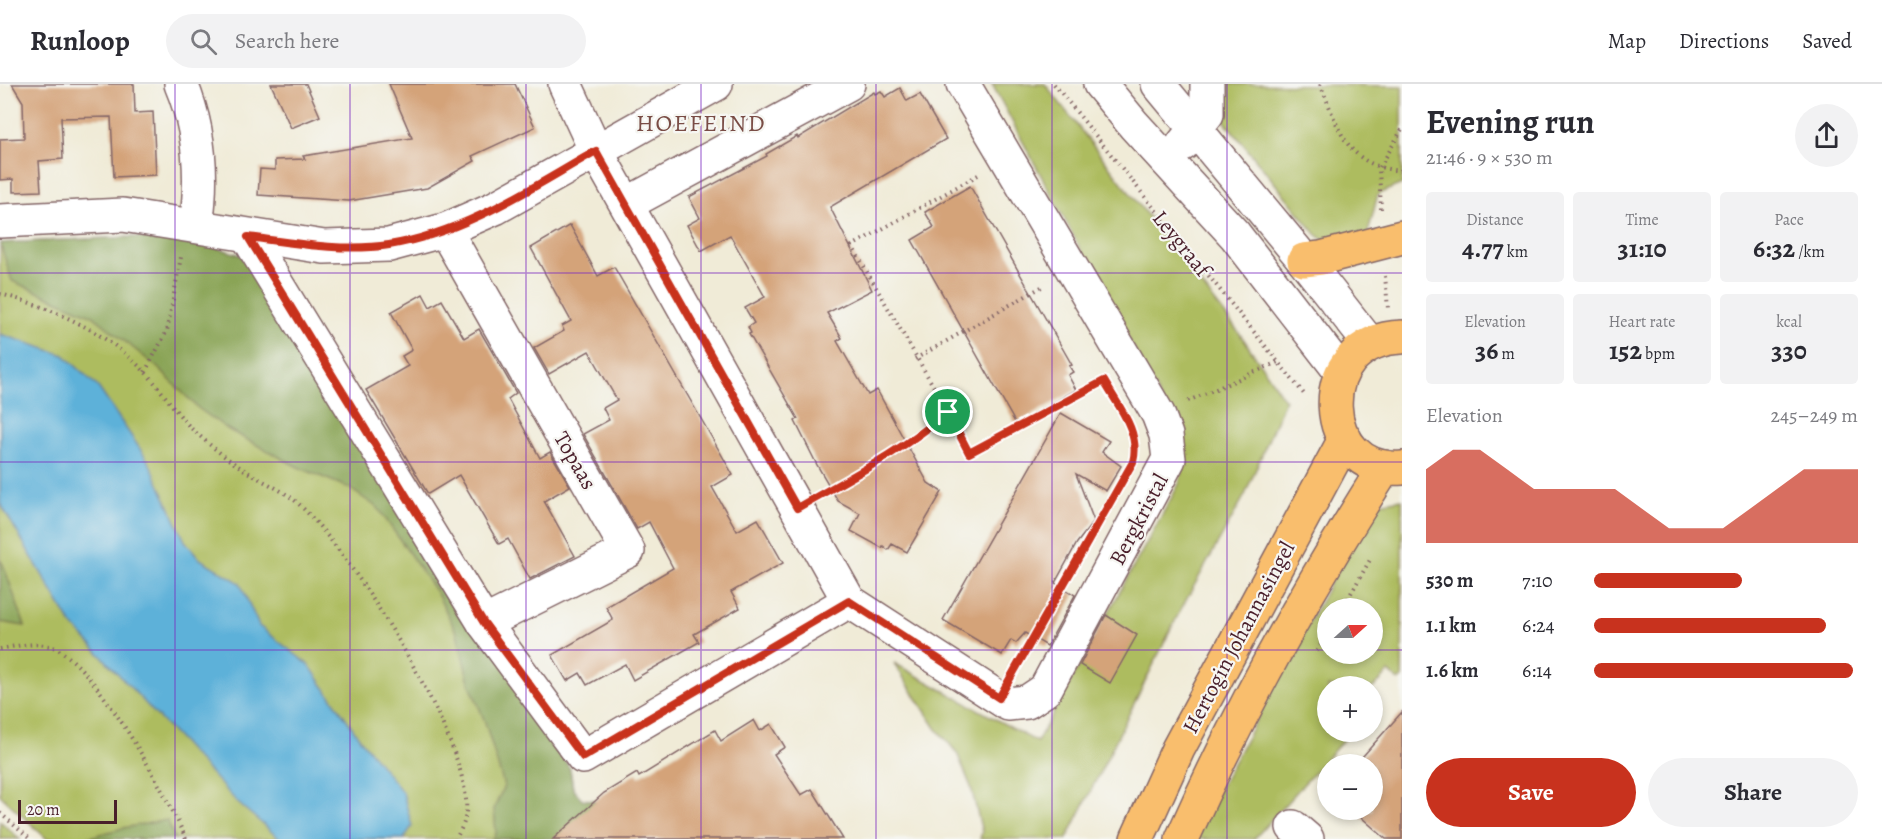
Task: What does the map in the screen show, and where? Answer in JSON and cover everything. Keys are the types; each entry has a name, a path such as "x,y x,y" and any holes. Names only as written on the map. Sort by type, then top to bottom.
{"main road":[{"path":"1304,260 1402,237"},
{"path":"1394,467 1356,451 1345,439 1337,423 1334,406 1335,389 1341,372 1353,356 1370,344 1402,337"},
{"name":"Hertogin Johannasingel","path":"1137,839 1178,749 1345,439"},
{"name":"Hertogin Johannasingel","path":"1182,839 1218,759 1306,592 1394,467"}],"street":[{"path":"181,84 187,99 200,161 196,226"},
{"path":"248,237 484,623 583,757 849,601 596,151 565,84"},
{"path":"0,221 123,215 196,226 248,237 324,247 389,245 445,231 495,208 716,84"},
{"path":"627,204 848,84"},
{"name":"Bergkristal","path":"849,601 1008,704 1027,702 1046,690 1169,459 1166,435 1158,414 963,84"},
{"name":"Leygraaf","path":"1100,84 1235,235 1341,372"},
{"path":"1158,84 1304,260 1370,344"},
{"path":"1167,161 1196,130 1207,114 1207,84"},
{"name":"Topaas","path":"445,231 628,551 484,623"}],"path":[{"name":"Leygraaf","path":"1054,84 1303,393 1314,398"},
{"path":"1320,84 1347,146 1379,169 1402,171"},
{"path":"987,171 852,246 915,359 948,412 969,453 1104,381 1109,390"},
{"path":"145,372 167,331 183,248 196,226"},
{"path":"915,359 1050,282"},
{"path":"0,294 31,302 87,326 145,372 193,430 244,470 293,500 358,576 431,697 447,735 464,790 466,817 456,839"},
{"path":"1158,414 1278,362"},
{"path":"797,508 891,454 924,433 948,412"},
{"path":"0,649 31,644 52,647 75,661 101,693 142,755 186,839"},
{"path":"999,698 1028,646"},
{"path":"0,813 30,839"}],"green space":[{"path":"992,84 1045,84 1240,334 1285,400 1245,495 1180,611 1067,839 980,839 982,832 971,787 957,753 936,728 894,663 1037,742 1179,484 1184,457 1179,433"},
{"path":"1229,84 1402,86 1402,184 1378,194 1367,237 1331,246 1316,234 1218,113"},
{"path":"134,237 407,506 570,769 573,789 581,799 538,839 47,839 0,795 0,243"},
{"path":"134,237 202,243 241,255 407,506 570,769 573,789 582,799 599,801 595,839 493,839 496,833 494,809 504,786 485,722 469,682 457,633 436,592 378,508 349,488 298,467 229,430 198,408 157,367 93,316 12,281 0,243"},
{"path":"1402,499 1402,678 1399,681 1389,672 1383,678 1383,676 1317,676 1317,742 1342,742 1331,754 1317,754 1317,769 1254,839 1192,839 1317,608 1317,664 1383,664 1383,598 1322,598 1373,504"},
{"path":"0,560 3,564 25,626 0,622"},
{"path":"167,820 175,839 83,839 123,828"},
{"path":"0,821 20,839 0,839"}],"water":[{"path":"0,334 64,355 98,387 149,462 185,541 200,559 240,583 259,626 309,665 361,740 403,793 412,826 404,839 280,839 238,803 70,622 0,503"}],"building":[{"path":"12,84 134,84 135,113 153,112 156,175 114,177 111,117 61,118 63,159 39,161 41,191 13,192 13,179 0,180 0,139 24,138 23,102"},
{"path":"271,84 306,84 320,116 291,128"},
{"path":"389,84 515,84 535,127 472,156 475,161 427,188 349,201 258,195 260,169 275,170 275,160 305,159 303,156 412,138"},
{"path":"900,88 907,101 920,94 946,139 830,207 872,290 827,313 842,338 837,341 868,395 877,390 928,483 942,492 907,552 892,544 888,550 883,546 882,548 851,531 860,513 838,501 795,421 798,419 749,334 751,333 748,327 754,323 745,308 765,297 730,235 701,251 687,225 700,218 689,197 767,156 766,154 797,136 798,138 874,92 875,94 881,91 885,97"},
{"path":"970,186 1072,365 1069,366 1073,372 1068,375 1076,390 1016,424 912,240 934,227 925,212"},
{"path":"570,225 598,276 614,267 733,475 712,487 737,531 758,519 783,563 731,592 740,608 694,634 699,642 633,680 625,664 587,685 580,673 567,681 552,655 613,620 606,607 673,568 649,522 637,529 583,434 609,420 603,408 617,400 589,351 549,374 534,348 564,331 562,326 571,321 531,248"},
{"path":"423,294 430,307 442,300 464,338 479,329 516,393 508,399 540,458 550,452 570,486 544,501 575,556 530,579 508,539 499,544 459,475 428,494 366,390 408,366 402,356 412,350 391,312"},
{"path":"1061,413 1109,441 1102,452 1121,466 1106,491 1076,474 1094,521 1077,543 1055,583 1075,595 1047,646 1025,633 1016,643 1011,640 1002,655 943,620"},
{"path":"1106,615 1137,635 1110,683 1080,665"},
{"path":"1402,712 1402,839 1386,839 1364,820 1383,820 1383,754 1365,754 1375,742 1383,742 1383,733"},
{"path":"754,720 760,731 771,724 785,747 774,754 801,795 812,789 843,839 553,839 604,793 637,773 639,777 715,730 721,741"}],"district":[{"name":"HOEFEIND","path":"701,123"}],"route":[{"path":"596,151 797,508 891,454 924,433 948,412 963,437 969,453 1104,381 1135,438 1136,450 1133,462 999,698 849,601 583,757 484,623 248,237 324,247 389,245 445,231 495,208 596,151"}]}
